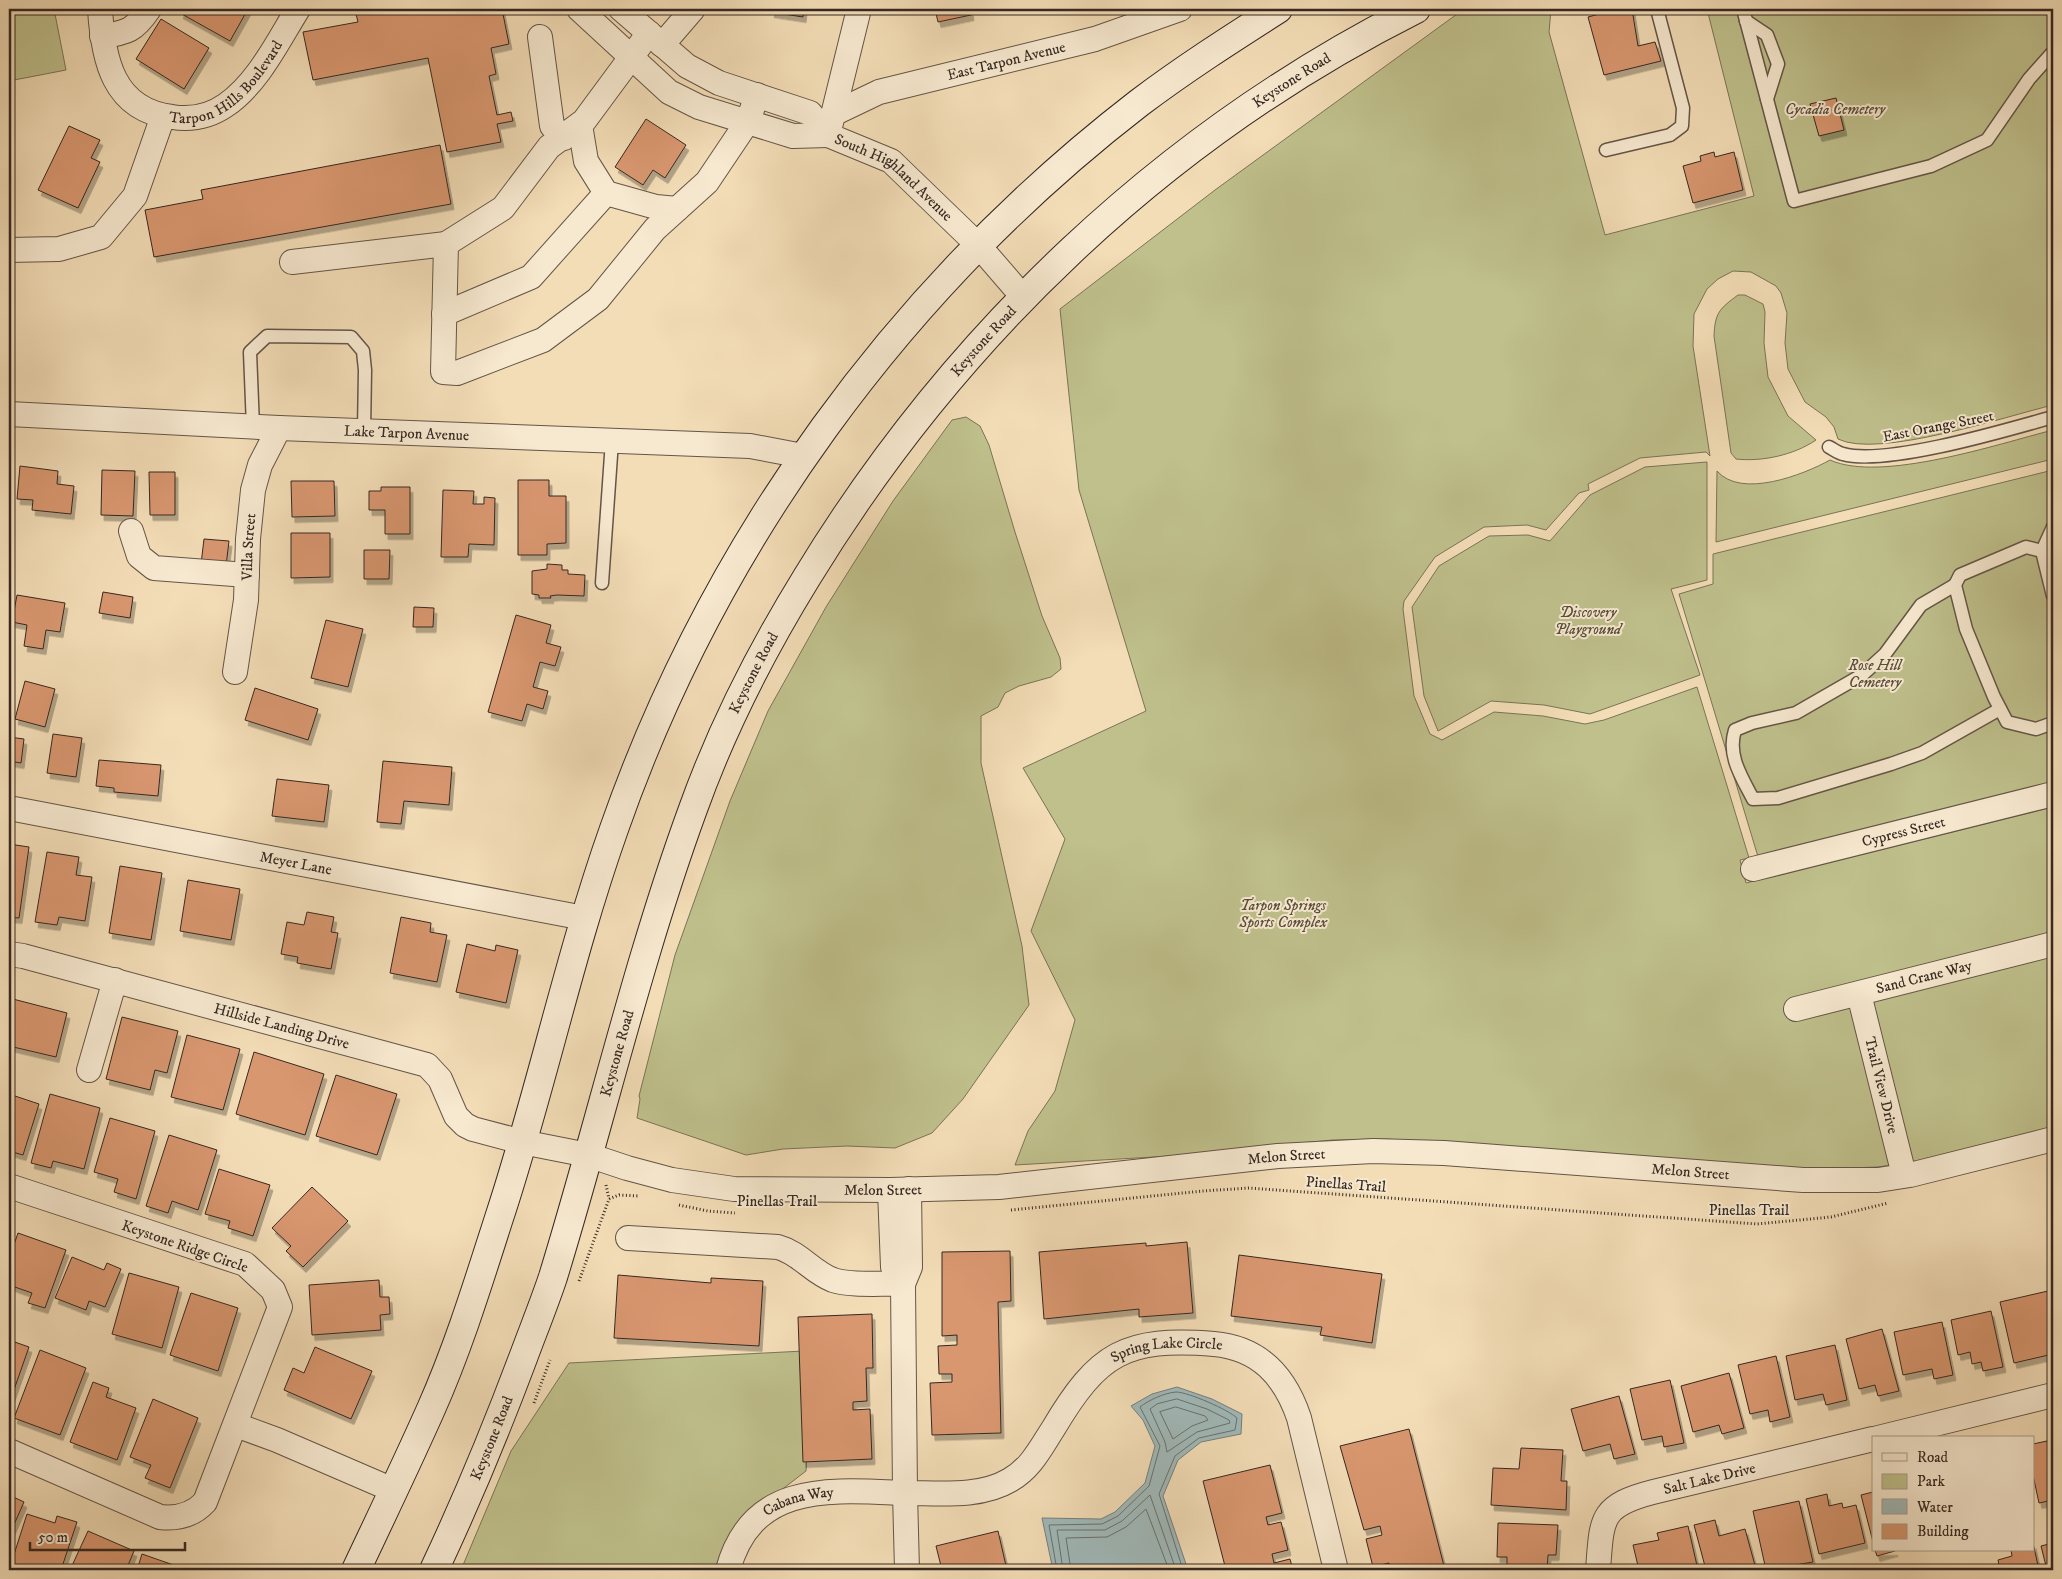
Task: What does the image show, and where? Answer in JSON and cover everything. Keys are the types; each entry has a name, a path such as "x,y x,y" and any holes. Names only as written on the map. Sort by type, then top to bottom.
{"main road":[{"path":"356,1570 432,1406 463,1328 502,1211 584,918 615,826 667,695 723,584 803,456 918,310 979,246 1060,169 1138,104 1187,68 1278,9"},
{"name":"Keystone Road","path":"434,1570 495,1434 552,1281 660,903 694,804 736,706 785,613 834,533 884,461 960,363 1023,297 1094,229 1138,191 1232,119 1314,65 1416,9"}],"street":[{"name":"Tarpon Hills Boulevard","path":"100,9 102,36 109,66 118,84 136,105 163,116 187,119 212,114 225,106 252,79 298,9"},
{"path":"102,36 118,34 134,28 149,9"},
{"path":"580,9 669,92 699,107 793,136 831,124"},
{"path":"622,9 687,66 719,83 810,113 831,124"},
{"path":"292,262 446,244 503,208 549,147 572,131 630,57 693,9"},
{"name":"South Highland Avenue","path":"859,9 831,124 891,161 979,246 1023,297"},
{"name":"East Tarpon Avenue","path":"831,124 879,92 1095,39 1180,9"},
{"path":"540,37 552,126 572,131"},
{"path":"446,244 443,372 457,372 543,340 598,299 655,229 706,182 748,121 757,95"},
{"name":"Tarpon Hills Boulevard","path":"9,250 59,250 101,237 135,196 163,116"},
{"path":"572,131 586,161 606,193 649,205 677,209"},
{"path":"444,314 530,277 541,268 606,193"},
{"name":"Lake Tarpon Avenue","path":"9,414 364,432 750,446 803,456"},
{"name":"Villa Street","path":"235,672 246,600 253,490 260,464 280,428"},
{"path":"131,531 139,556 154,568 247,575"},
{"name":"Cypress Street","path":"1753,869 2053,794"},
{"name":"Meyer Lane","path":"9,808 584,918"},
{"name":"Sand Crane Way","path":"1796,1009 2053,944"},
{"name":"Hillside Landing Drive","path":"9,954 115,980 427,1065 437,1074 456,1116 465,1125 522,1142"},
{"path":"89,1070 115,980"},
{"name":"Trail View Drive","path":"1859,994 1904,1176"},
{"name":"Melon Street","path":"522,1142 588,1154 648,1174 713,1187 900,1190 1008,1187 1278,1156 1368,1151 1427,1152 1820,1181 1878,1180 1904,1176 2053,1139"},
{"name":"Keystone Ridge Circle","path":"9,1186 245,1264 265,1280 276,1294 280,1307 279,1314 205,1502 191,1512 171,1518 150,1513 9,1451"},
{"path":"900,1190 910,1267 903,1284 907,1570"},
{"path":"628,1238 778,1247 790,1250 835,1281 903,1284"},
{"name":"Spring Lake Circle","path":"906,1493 985,1491 1011,1479 1032,1462 1080,1388 1100,1366 1121,1351 1168,1342 1198,1342 1229,1346 1250,1352 1256,1356 1271,1370 1291,1396 1299,1418 1336,1570"},
{"path":"1886,1436 2053,1395"},
{"path":"236,1425 277,1440 393,1490"},
{"name":"Salt Lake Drive","path":"1598,1570 1604,1521 1617,1505 1653,1492 1872,1439"},
{"name":"Cabana Way","path":"728,1570 741,1536 750,1524 776,1504 794,1497 816,1493 906,1493"}],"lane":[{"path":"1606,150 1670,135 1682,126 1683,108 1656,9"},
{"path":"1744,15 1767,35 1778,64 1767,99"},
{"path":"1744,15 1794,201 1931,166 1987,140 2029,79 2053,52"},
{"path":"253,427 250,352 267,336 351,337 363,351 365,370 364,432"},
{"name":"East Orange Street","path":"1829,447 1842,454 1866,456 1892,454 1940,446 2053,417"},
{"path":"602,583 612,441"},
{"path":"2053,527 2042,551 2053,596"},
{"path":"2000,709 1922,753 1778,798 1753,798 1736,766 1731,744 1735,730 1752,723 1796,713 1862,675 1885,654 1922,605 1955,585 1960,575 2026,547 2042,551"},
{"path":"1955,585 1966,629 2007,722 2036,729 2053,723"}],"path":[{"name":"Pinellas Trail","path":"1006,1210 1203,1190 1249,1188 1757,1224 1831,1217 1889,1202"},
{"path":"633,1196 642,1197"},
{"name":"Pinellas Trail","path":"671,1203 708,1212 740,1213"}],"green space":[{"path":"9,9 54,9 66,70 9,81"},
{"name":"Tarpon Springs Sports Complex","path":"1464,9 1551,9 1549,32 1605,235 1754,196 1707,9 2053,9 2053,405 1943,434 1911,440 1882,444 1857,444 1838,439 1834,427 1826,417 1805,402 1788,369 1785,343 1787,313 1781,293 1776,286 1751,272 1733,271 1718,279 1707,289 1694,314 1693,346 1710,456 1706,452 1640,458 1588,484 1589,490 1579,493 1546,530 1527,525 1484,527 1435,557 1404,601 1403,609 1414,696 1430,734 1442,740 1494,712 1543,716 1585,724 1604,720 1697,687 1749,858 1740,860 1746,883 2053,807 2053,1127 1908,1163 1877,1167 1819,1169 1387,1139 1332,1140 1171,1156 1015,1165 1028,1131 1055,1091 1075,1020 1031,931 1065,839 1023,768 1146,711 1079,490 1060,309 1215,190"},
{"path":"1738,295 1745,295 1763,304 1765,312 1764,343 1768,377 1788,416 1816,440 1798,450 1778,456 1746,460 1736,459 1731,453 1714,336 1715,322 1719,312"},
{"path":"966,417 980,426 989,445 1042,616 1060,658 1061,669 1051,677 1019,686 1005,693 998,707 981,716 981,763 1022,946 1029,1005 963,1099 932,1133 895,1148 847,1146 783,1149 746,1155 637,1118 639,1096 675,955 730,801 768,711 826,607 893,501 952,420"},
{"path":"2053,430 2053,459 1716,542 1717,471 1728,479 1741,483 1756,484 1789,477 1830,460 1852,466 1879,467 1908,464 1972,452"},
{"name":"Discovery Playground","path":"1707,462 1707,580 1671,589 1700,675 1590,714 1544,705 1491,701 1438,731 1424,696 1412,607 1439,566 1489,536 1528,535 1550,541 1590,495 1645,467"},
{"name":"Rose Hill Cemetery","path":"2053,470 2053,790 1759,860 1679,594 1713,584 1713,554"},
{"path":"804,1351 809,1396 806,1471 746,1517 716,1570 461,1570 511,1451 569,1363"}],"water":[{"path":"1177,1387 1212,1399 1242,1414 1241,1434 1201,1442 1178,1460 1163,1496 1188,1570 1053,1570 1042,1518 1101,1519 1115,1512 1145,1483 1155,1446 1143,1420 1131,1406 1152,1394"}],"building":[{"path":"182,9 248,9 230,41 180,13"},
{"path":"383,9 502,9 509,44 491,48 496,74 489,76 497,115 511,112 513,121 497,124 501,142 447,152 428,58 313,80 303,32 358,22 356,14"},
{"path":"772,9 804,9 803,17 771,12"},
{"path":"935,9 970,9 971,15 938,22"},
{"path":"1618,9 1632,9 1638,46 1655,42 1661,61 1604,75 1588,17"},
{"path":"161,19 209,48 184,89 136,59"},
{"path":"1836,98 1844,130 1819,136 1810,104"},
{"path":"646,119 686,145 665,178 653,170 643,185 615,167"},
{"path":"69,126 100,140 91,158 100,162 78,208 38,190"},
{"path":"440,145 451,204 154,257 145,210 203,199 201,190"},
{"path":"1714,152 1715,157 1734,152 1743,190 1693,203 1683,166 1701,161 1700,156"},
{"path":"20,466 58,471 57,484 74,486 71,514 32,510 33,500 17,499"},
{"path":"102,470 135,471 133,516 101,515"},
{"path":"149,472 175,472 175,515 150,515"},
{"path":"518,480 549,480 549,496 566,496 566,543 547,544 547,555 518,555"},
{"path":"291,481 334,481 335,516 292,517"},
{"path":"381,487 410,487 410,534 385,534 385,510 369,510 369,491 381,491"},
{"path":"443,490 474,491 473,504 484,504 484,497 495,498 494,545 469,544 468,557 441,557"},
{"path":"291,533 330,533 330,577 291,578"},
{"path":"204,539 229,541 226,566 201,564"},
{"path":"364,550 390,550 389,579 364,579"},
{"path":"547,564 562,565 562,570 568,570 568,574 585,575 584,596 557,595 550,596 551,598 539,598 539,595 532,594 532,571 547,569"},
{"path":"103,592 133,597 130,618 99,613"},
{"path":"17,595 65,603 60,632 46,630 43,649 24,646 27,625 12,622"},
{"path":"414,607 434,608 433,627 413,627"},
{"path":"516,615 551,625 546,643 561,647 555,666 540,662 533,687 548,691 543,709 527,704 522,721 488,712"},
{"path":"326,620 363,629 348,687 311,678"},
{"path":"25,681 55,689 45,727 15,719"},
{"path":"255,688 318,709 308,740 245,720"},
{"path":"53,734 82,738 76,777 47,773"},
{"path":"9,737 24,739 21,763 9,761"},
{"path":"99,760 161,765 158,796 114,792 114,788 96,786"},
{"path":"383,761 452,767 449,805 404,801 401,824 377,822"},
{"path":"277,779 329,785 324,822 272,816"},
{"path":"9,844 29,847 19,918 9,917"},
{"path":"47,852 79,857 76,875 92,877 85,921 59,917 57,925 35,922"},
{"path":"120,866 162,873 151,940 109,933"},
{"path":"188,880 240,889 231,940 180,931"},
{"path":"307,912 334,917 331,932 338,933 331,969 297,963 298,957 281,954 287,922 304,925"},
{"path":"401,917 431,923 430,932 447,935 437,982 390,973"},
{"path":"467,944 495,951 496,945 518,950 506,1003 456,992"},
{"path":"9,998 67,1013 56,1057 9,1046"},
{"path":"122,1017 178,1031 167,1073 155,1070 150,1090 106,1079"},
{"path":"187,1035 240,1049 223,1110 171,1097"},
{"path":"254,1052 324,1074 305,1135 236,1114"},
{"path":"336,1075 397,1094 377,1155 316,1136"},
{"path":"9,1094 39,1104 23,1155 9,1151"},
{"path":"50,1094 100,1108 84,1169 53,1161 51,1168 31,1163"},
{"path":"110,1118 155,1131 136,1199 114,1192 118,1179 94,1172"},
{"path":"169,1135 217,1150 198,1210 172,1201 168,1213 146,1206"},
{"path":"219,1169 270,1185 253,1236 228,1228 230,1221 205,1214"},
{"path":"312,1187 348,1221 303,1267 286,1251 291,1246 272,1228"},
{"path":"18,1233 66,1250 45,1308 28,1303 32,1293 9,1285 9,1259"},
{"path":"1187,1242 1193,1313 1139,1317 1139,1309 1044,1319 1039,1252 1146,1243 1146,1246"},
{"path":"1010,1251 1011,1301 998,1302 1001,1433 932,1435 930,1383 952,1382 952,1374 939,1374 938,1346 957,1345 957,1335 942,1336 942,1252"},
{"path":"1239,1255 1382,1274 1372,1343 1320,1335 1322,1327 1231,1316"},
{"path":"72,1257 104,1270 107,1263 121,1269 105,1307 89,1301 86,1310 55,1298"},
{"path":"129,1273 179,1287 162,1348 112,1334"},
{"path":"618,1275 711,1283 711,1278 763,1281 759,1346 614,1338"},
{"path":"379,1280 380,1297 389,1297 390,1314 380,1315 381,1330 312,1335 309,1285"},
{"path":"2048,1291 2053,1313 2053,1354 2014,1363 2000,1302"},
{"path":"191,1293 238,1308 218,1371 170,1355"},
{"path":"1991,1311 2003,1367 1983,1371 1981,1362 1972,1364 1970,1352 1958,1355 1951,1320"},
{"path":"872,1314 873,1368 866,1368 867,1401 853,1402 853,1410 870,1409 872,1459 803,1462 798,1317"},
{"path":"1942,1322 1953,1375 1934,1379 1932,1369 1903,1375 1894,1332"},
{"path":"1882,1329 1899,1391 1878,1396 1875,1385 1859,1389 1846,1339"},
{"path":"9,1340 29,1347 9,1404"},
{"path":"1835,1345 1847,1400 1826,1405 1823,1394 1795,1400 1786,1356"},
{"path":"315,1347 372,1371 351,1419 284,1390 293,1368 304,1373"},
{"path":"40,1350 86,1368 60,1435 14,1418"},
{"path":"1776,1356 1790,1417 1770,1422 1768,1410 1750,1414 1738,1365"},
{"path":"1729,1373 1744,1428 1722,1434 1719,1425 1693,1432 1681,1386"},
{"path":"1670,1380 1684,1443 1664,1447 1662,1436 1642,1440 1630,1389"},
{"path":"93,1382 109,1388 106,1397 136,1408 117,1460 70,1442"},
{"path":"1619,1396 1635,1454 1614,1459 1610,1444 1583,1451 1571,1409"},
{"path":"153,1399 198,1418 170,1488 145,1478 151,1465 130,1457"},
{"path":"1409,1429 1445,1570 1391,1570 1389,1563 1373,1567 1366,1539 1382,1535 1380,1526 1364,1530 1340,1446"},
{"path":"2047,1441 2050,1454 2053,1454 2053,1500 2039,1503 2034,1480 2034,1444"},
{"path":"1521,1448 1563,1450 1561,1481 1567,1481 1566,1510 1491,1505 1493,1468 1519,1469"},
{"path":"1270,1465 1282,1513 1266,1517 1268,1525 1281,1522 1288,1550 1272,1554 1274,1563 1290,1559 1293,1570 1226,1570 1203,1481"},
{"path":"1872,1492 1872,1538 1861,1495"},
{"path":"1827,1494 1829,1506 1842,1503 1843,1508 1856,1505 1865,1543 1819,1554 1806,1499"},
{"path":"9,1495 24,1502 9,1536"},
{"path":"1799,1501 1813,1562 1766,1570 1753,1511"},
{"path":"27,1514 55,1523 57,1516 77,1522 61,1570 9,1570"},
{"path":"1715,1520 1719,1536 1745,1529 1756,1569 1706,1570 1694,1525"},
{"path":"1498,1523 1558,1525 1556,1555 1548,1555 1547,1570 1507,1570 1507,1557 1497,1557"},
{"path":"1688,1526 1698,1570 1639,1570 1633,1545 1659,1540 1657,1533"},
{"path":"88,1531 134,1551 126,1570 70,1570"},
{"path":"998,1531 1007,1570 942,1570 936,1546"},
{"path":"2053,1543 2053,1570 2047,1570 2041,1546"},
{"path":"2034,1548 2039,1570 2000,1570 1998,1560 2012,1556 2011,1552 2034,1552"},
{"path":"1876,1552 1891,1552 1877,1556"},
{"path":"142,1554 188,1570 137,1570"},
{"path":"856,1566 857,1570 838,1570"}],"park label":[{"name":"Cycadia Cemetery","path":"1835,109"}]}
